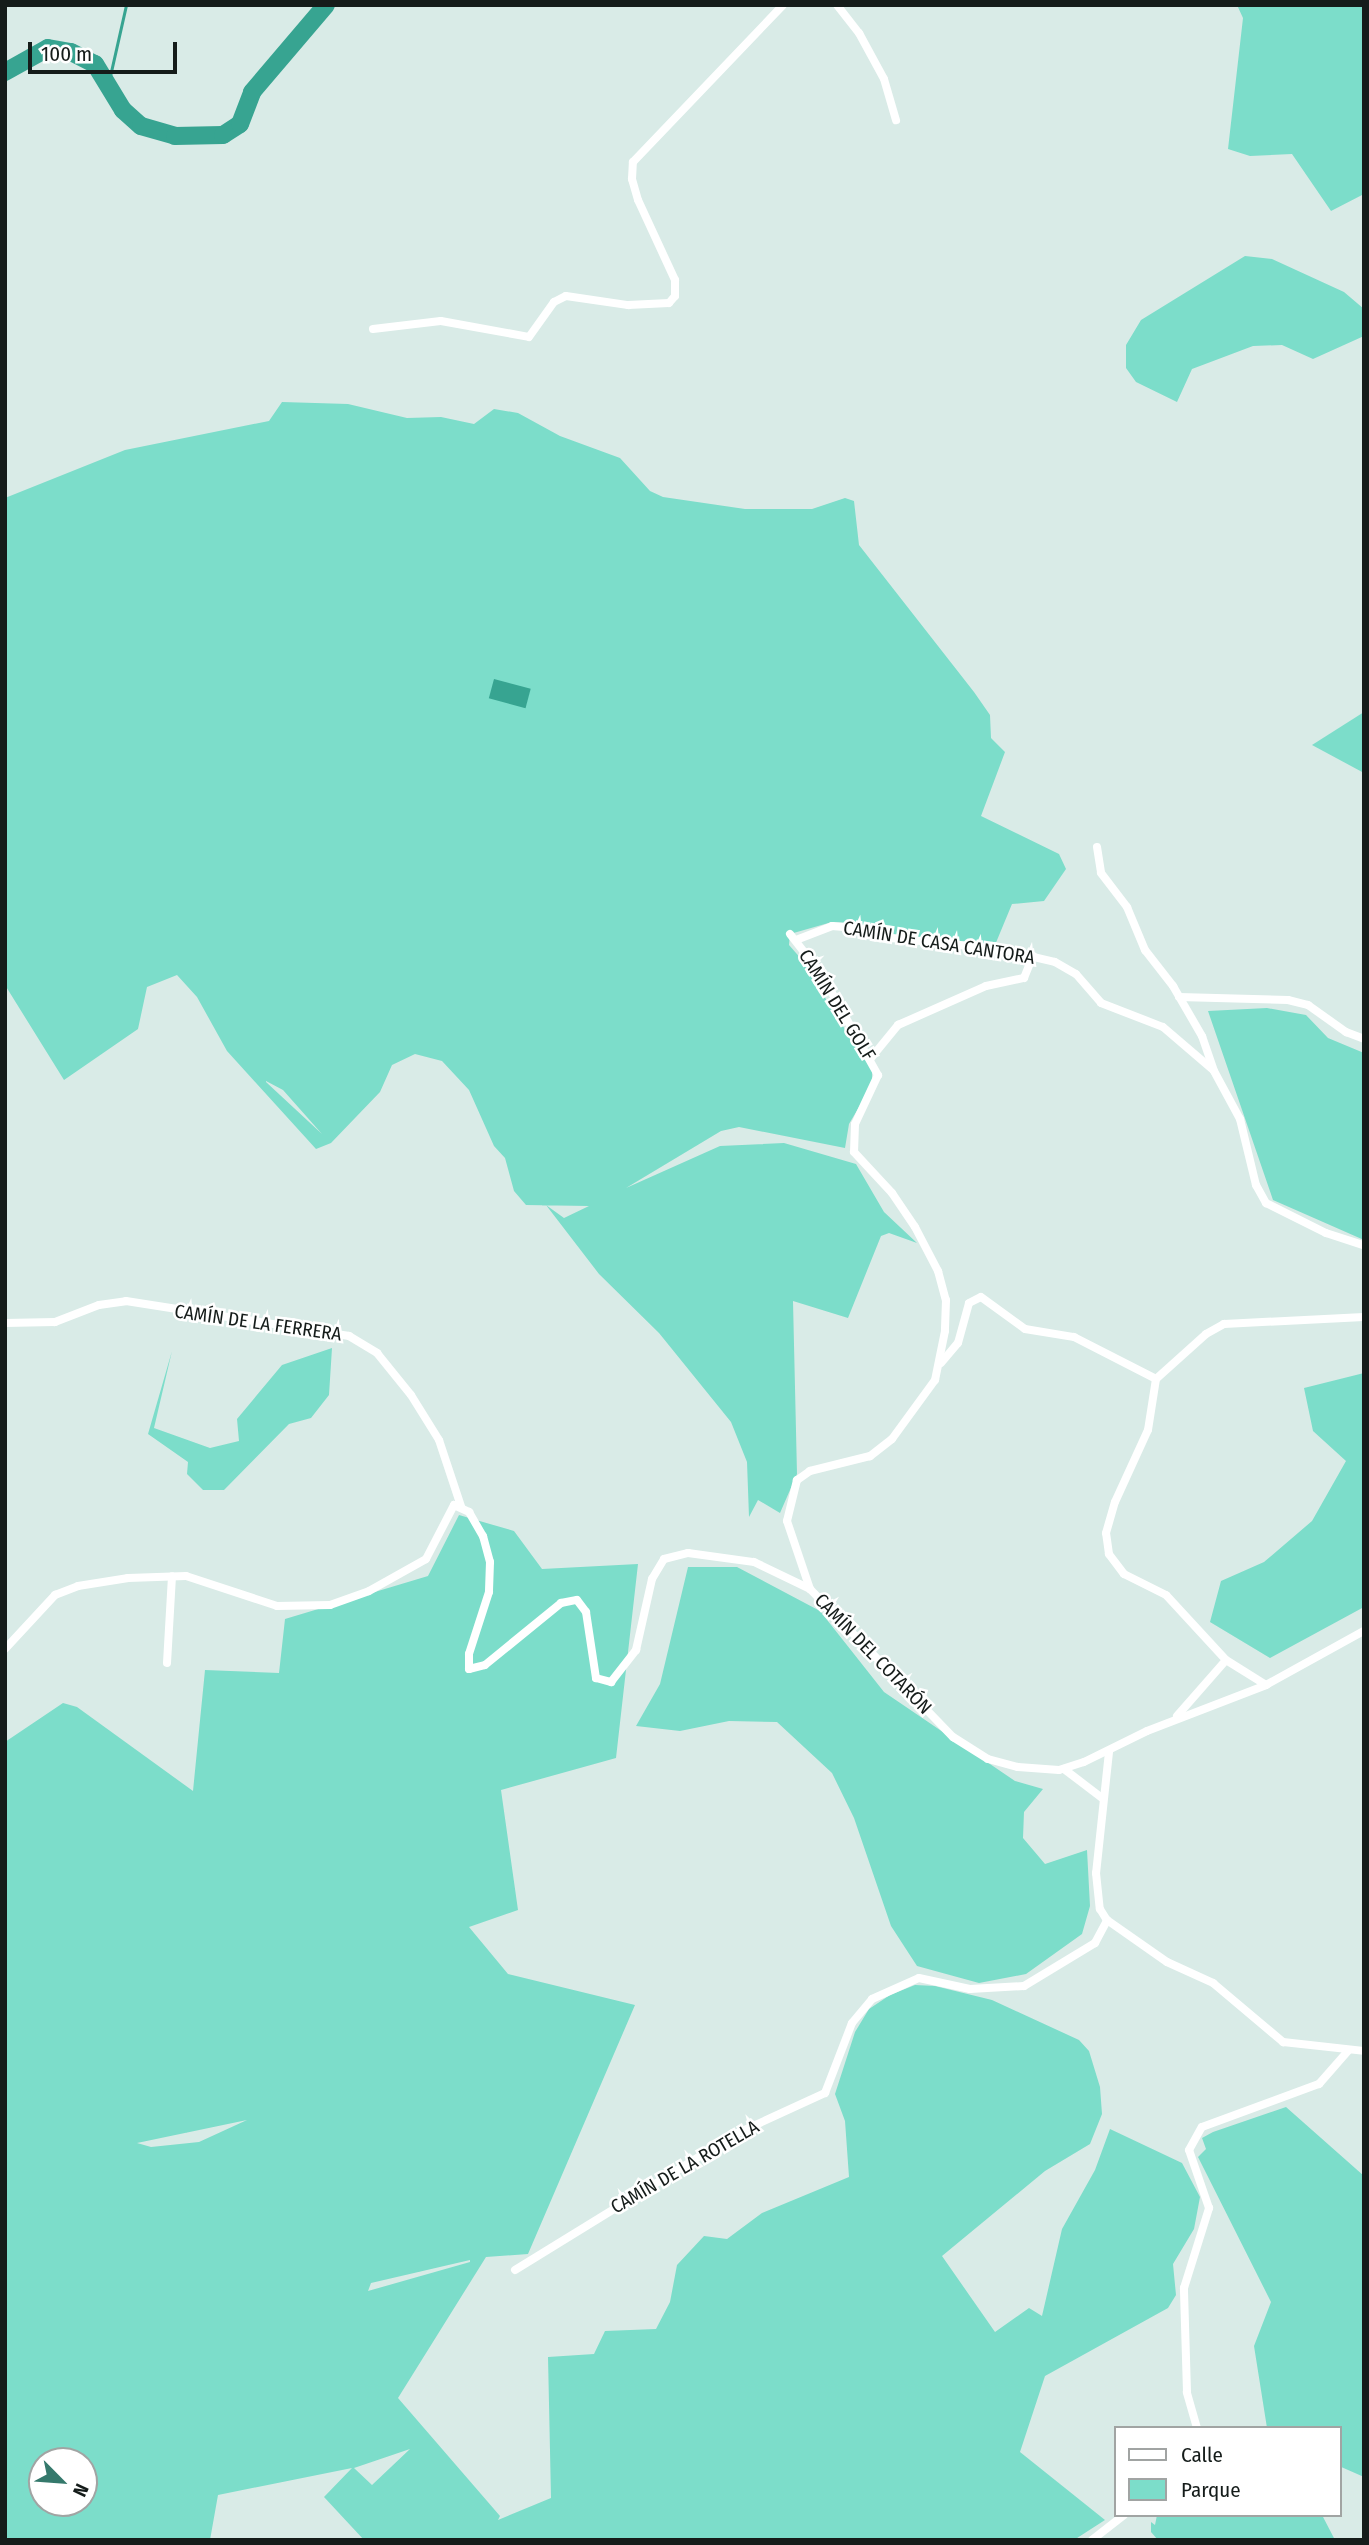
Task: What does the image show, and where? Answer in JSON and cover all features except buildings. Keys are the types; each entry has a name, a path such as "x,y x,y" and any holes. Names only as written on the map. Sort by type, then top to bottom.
{"street":[{"path":"373,329 441,321 529,337 554,302 566,296 628,305 669,303 675,296 675,280 638,201 632,179 633,162 783,5"},
{"path":"838,5 859,33 884,79 896,120"},
{"path":"1097,847 1101,873 1127,907 1145,950 1179,997 1202,1036 1214,1071 1240,1119 1256,1185 1266,1203 1326,1233 1364,1245"},
{"name":"CAMÍN DE CASA CANTORA","path":"793,937 832,926 1033,956 1067,967 1101,1003 1164,1027 1214,1071"},
{"name":"CAMÍN DEL GOLF","path":"793,937 872,1058 878,1075 876,1086 855,1124 854,1152 892,1193 938,1271 946,1300 941,1363 928,1391 883,1448 810,1471 797,1480 787,1521 810,1589"},
{"path":"872,1058 898,1025 986,986 1024,978 1033,956"},
{"path":"1179,997 1288,1000 1308,1005 1364,1039"},
{"path":"941,1363 953,1353 969,1303 977,1297 1029,1331 1074,1337 1156,1379"},
{"name":"CAMÍN DE LA FERRERA","path":"5,1323 55,1322 99,1305 126,1301 349,1336 377,1353 411,1395 439,1440 461,1506"},
{"path":"1266,1685 1226,1660 1167,1595 1124,1574 1109,1554 1106,1533 1112,1512 1148,1430 1156,1379 1206,1334 1224,1324 1364,1317"},
{"path":"5,1648 55,1595 78,1586 172,1576 216,1585 277,1606 330,1605 369,1591 426,1559 449,1510 461,1506"},
{"name":"CAMÍN DEL COTARÓN","path":"461,1506 483,1536 490,1562 489,1592 468,1654 469,1669 485,1665 561,1603 577,1600 586,1612 592,1670 602,1683 611,1682 636,1650 657,1567 675,1555 754,1562 810,1589 953,1737 988,1759 1018,1767 1064,1769 1109,1752 1172,1721 1266,1685 1364,1631"},
{"path":"167,1663 172,1576"},
{"path":"1172,1721 1226,1660"},
{"path":"1109,1752 1102,1798 1097,1873 1100,1909 1107,1920 1167,1962 1213,1983 1275,2037 1296,2045 1364,2051"},
{"path":"1064,1769 1102,1798"},
{"name":"CAMÍN DE LA ROTELLA","path":"515,2270 738,2133 825,2093 852,2023 872,1999 919,1978 970,1989 1024,1986 1095,1943 1107,1920"},
{"path":"1196,2426 1188,2392 1184,2288 1209,2208 1189,2150 1202,2127 1319,2084 1348,2051"},
{"path":"1092,2540 1121,2517"}],"green space":[{"path":"1237,5 1364,5 1364,194 1331,211 1292,154 1250,156 1228,149 1243,18"},
{"path":"1245,256 1272,259 1344,292 1364,309 1364,336 1313,359 1282,345 1253,346 1192,369 1177,402 1136,382 1126,368 1126,345 1141,320"},
{"path":"282,402 348,404 407,418 441,417 474,424 494,409 518,413 560,436 620,458 650,491 663,497 745,509 812,509 845,498 854,501 859,545 974,692 990,715 991,738 1005,752 981,816 1059,854 1066,869 1044,901 1012,904 995,945 892,934 856,923 832,922 790,934 789,945 817,977 827,1002 872,1070 872,1085 849,1124 845,1148 739,1127 721,1131 626,1188 720,1146 784,1143 856,1164 884,1212 917,1243 889,1233 881,1236 848,1318 793,1301 797,1474 780,1513 758,1500 749,1517 747,1462 731,1422 659,1333 599,1274 546,1205 526,1205 514,1191 505,1158 494,1146 469,1090 442,1061 415,1054 392,1065 380,1092 331,1143 316,1149 227,1051 197,997 177,975 147,987 138,1029 64,1080 5,985 5,498 125,450 269,421","holes":["266,1081 283,1090 322,1134","546,1205 589,1206 564,1218"]},
{"path":"1364,712 1364,773 1312,745"},
{"path":"1267,1008 1306,1015 1328,1038 1364,1053 1364,1240 1273,1200 1208,1011"},
{"path":"332,1348 329,1395 311,1418 289,1424 224,1490 203,1490 187,1474 188,1462 148,1434 172,1351 154,1428 210,1448 239,1441 237,1419 282,1365"},
{"path":"1364,1373 1364,1607 1270,1658 1210,1622 1221,1581 1264,1562 1312,1521 1346,1461 1313,1431 1304,1388"},
{"path":"459,1515 514,1531 542,1569 638,1564 616,1758 501,1790 518,1910 469,1927 508,1974 635,2005 528,2254 486,2257 398,2398 500,2516 498,2520 551,2498 548,2357 594,2354 605,2331 656,2329 670,2302 677,2265 704,2236 727,2239 762,2213 849,2177 845,2121 835,2094 855,2032 869,2009 890,1995 915,1985 935,1986 992,2000 1079,2040 1089,2051 1100,2087 1102,2114 1090,2144 1045,2171 942,2256 995,2332 1029,2308 1042,2316 1062,2229 1095,2170 1110,2129 1182,2163 1200,2197 1194,2229 1173,2264 1176,2295 1168,2308 1045,2376 1020,2452 1105,2520 1074,2540 364,2540 324,2497 352,2468 218,2495 210,2540 5,2540 5,1742 63,1703 77,1707 193,1791 205,1670 279,1673 285,1619 428,1576","holes":["247,2120 199,2142 151,2147 137,2143","470,2262 368,2291 371,2283","410,2449 372,2485 354,2468"]},
{"path":"688,1567 737,1567 820,1611 884,1692 1015,1781 1043,1789 1024,1812 1023,1838 1045,1864 1087,1850 1090,1906 1082,1934 1026,1974 979,1983 917,1966 891,1926 854,1818 832,1773 777,1722 729,1721 680,1731 636,1726 660,1684"},
{"path":"1286,2107 1364,2176 1364,2477 1341,2467 1341,2426 1267,2426 1254,2346 1271,2302 1198,2157 1206,2149 1202,2138"},
{"path":"1157,2517 1323,2517 1335,2540 1158,2540 1151,2532 1151,2522 1155,2525"}],"shaded area":[{"path":"494,679 531,689 526,708 489,698"}],"waterway":[{"path":"108,85 126,5"},
{"path":"5,72 48,48 71,52 95,64 123,110 141,126 175,136 223,135 240,124 252,92 326,5"}]}
